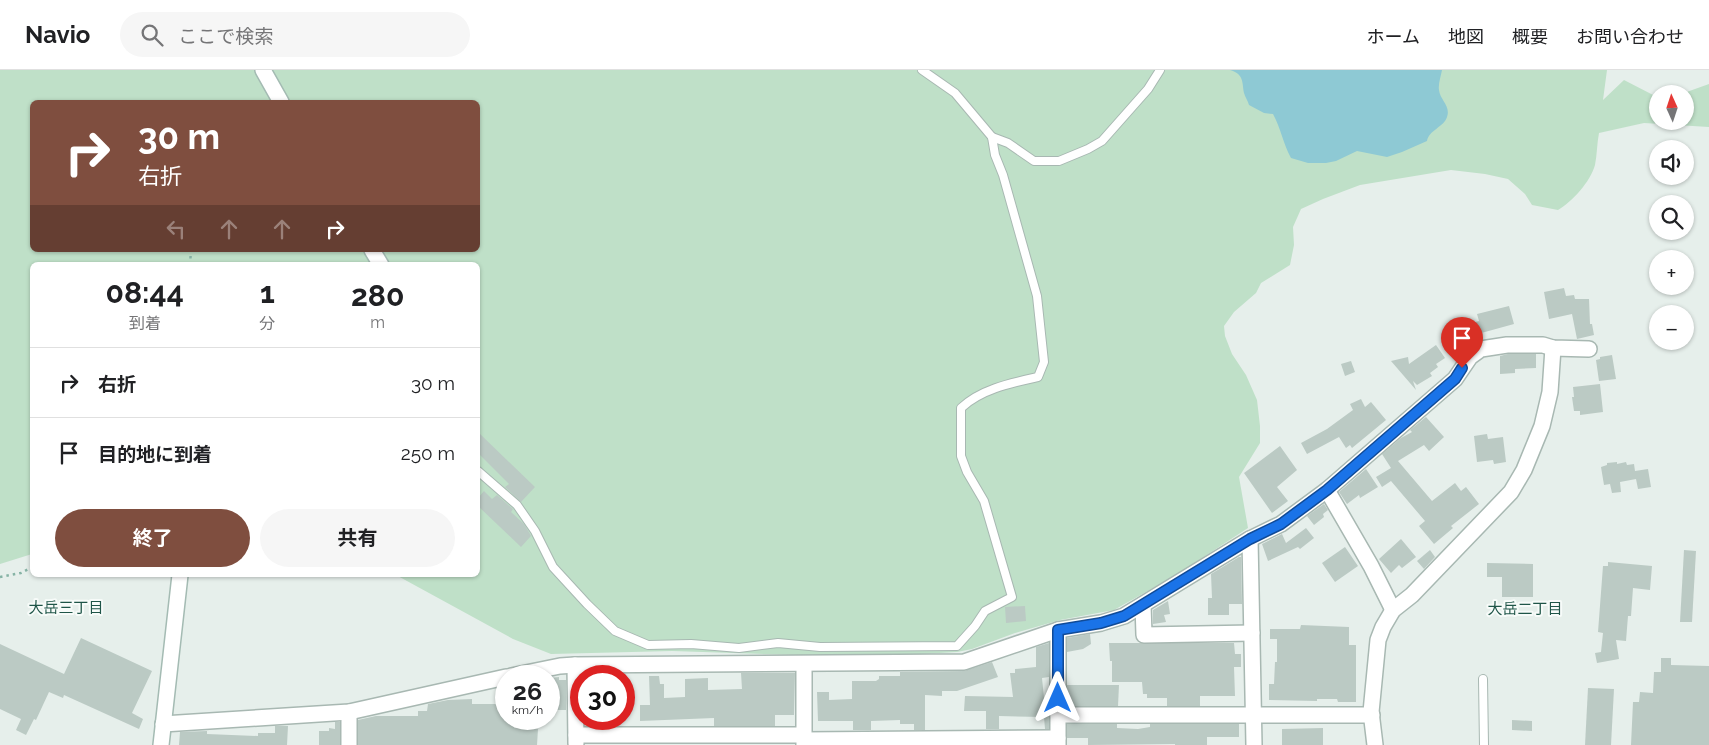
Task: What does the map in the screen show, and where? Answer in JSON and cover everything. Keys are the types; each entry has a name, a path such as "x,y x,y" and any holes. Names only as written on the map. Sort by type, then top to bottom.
{"street":[{"path":"263,70 280,100"},
{"path":"575,665 964,662 1058,630 1101,623 1124,616 1250,539 1281,524 1327,490 1455,379 1470,357 1481,349 1507,345 1543,345 1553,348 1589,349"},
{"path":"1375,745 1372,715 1378,640 1393,610 1412,595 1511,492 1524,470 1542,426 1550,392 1553,348"},
{"path":"1327,490 1371,566 1393,610"},
{"path":"1250,539 1254,745"},
{"path":"161,745 180,577"},
{"path":"1143,605 1144,635 1252,633"},
{"path":"576,740 1058,742 1058,630"},
{"path":"804,664 804,740"},
{"path":"163,724 349,712 495,679"},
{"path":"349,712 349,745"},
{"path":"1058,715 1372,715"}],"lane":[{"path":"480,473 517,506 535,531 553,567 587,604 615,630 648,644 691,644 739,648 778,643 820,647 957,646 975,626 985,611 1012,597 984,501 967,472 961,456 961,408 969,400 1003,385 1038,377 1044,362 1037,296 1003,175 995,155 992,137 955,93 922,70"},
{"path":"992,137 1008,142 1034,161 1059,161 1102,141 1148,90 1160,70"},
{"path":"1482,679 1484,745"}],"path":[{"path":"0,577 21,573 30,568"}],"green space":[{"path":"0,70 1607,70 1603,100 1624,80 1649,93 1649,123 1599,133 1593,171 1575,196 1558,210 1532,205 1525,194 1508,179 1451,170 1360,185 1301,209 1293,227 1294,245 1290,265 1261,283 1256,293 1234,312 1224,326 1225,336 1232,354 1246,375 1257,400 1260,443 1239,477 1248,528 1176,575 1114,610 1060,620 1015,633 972,649 957,652 904,655 797,655 672,651 551,654 513,639 400,577 480,577 480,262 30,262 30,555 0,564"},
{"path":"1709,84 1709,127 1694,126 1694,89"}],"water":[{"path":"1230,70 1442,70 1439,90 1448,113 1443,123 1428,137 1427,141 1402,152 1387,157 1357,151 1336,161 1308,163 1291,158 1273,114 1264,113 1249,105 1244,94 1240,76"}],"building":[{"path":"1564,288 1566,296 1574,295 1575,299 1589,299 1590,324 1592,324 1594,335 1577,339 1572,314 1549,319 1544,292"},
{"path":"1509,306 1514,324 1474,335 1473,333 1471,334 1468,324 1479,321 1477,314"},
{"path":"1436,345 1445,358 1436,364 1438,367 1430,373 1432,376 1417,385 1413,381 1416,390 1391,361 1408,357 1409,364"},
{"path":"1508,354 1536,354 1536,368 1515,369 1515,373 1500,374 1500,356"},
{"path":"1612,355 1616,379 1599,381 1596,360 1600,359 1600,357"},
{"path":"1351,361 1355,372 1345,376 1341,364"},
{"path":"1600,384 1603,412 1580,415 1580,411 1574,411 1573,387"},
{"path":"1361,399 1365,407 1371,402 1386,420 1352,448 1350,445 1346,448 1339,437 1307,454 1301,443 1327,429 1353,410 1350,404"},
{"path":"1426,417 1444,437 1429,451 1424,445 1398,461 1432,501 1455,483 1461,491 1466,487 1479,504 1451,526 1453,528 1434,544 1419,526 1425,521 1391,481 1382,487 1376,477 1391,468 1382,454 1401,438 1412,432 1410,430"},
{"path":"480,434 535,487 521,502 505,487 509,484 480,455"},
{"path":"1487,434 1488,439 1503,437 1506,462 1494,464 1493,460 1477,462 1474,436"},
{"path":"1280,446 1297,470 1277,487 1288,501 1272,513 1244,473"},
{"path":"1617,462 1617,464 1626,462 1627,465 1634,464 1635,471 1648,469 1651,487 1638,489 1636,479 1620,482 1621,492 1612,493 1610,484 1604,485 1601,467 1607,465 1607,463"},
{"path":"1366,469 1378,487 1360,498 1359,495 1347,504 1339,492"},
{"path":"484,491 492,499 497,495 513,509 511,512 524,524 531,536 521,547 480,508 480,496"},
{"path":"1324,504 1328,510 1323,514 1324,517 1314,525 1307,516"},
{"path":"1306,528 1314,538 1300,549 1298,547 1268,561 1262,544 1282,534 1286,543"},
{"path":"1401,539 1416,557 1402,568 1399,565 1391,573 1379,559"},
{"path":"1345,547 1358,566 1335,582 1322,563"},
{"path":"1430,550 1435,557 1424,569 1417,561"},
{"path":"1684,550 1696,551 1692,622 1680,622"},
{"path":"1241,557 1242,604 1229,604 1229,615 1208,615 1208,598 1212,598 1211,574"},
{"path":"1608,562 1652,566 1650,590 1633,588 1631,616 1628,616 1626,641 1616,640 1619,659 1597,663 1595,653 1601,652 1603,633 1598,632 1603,566 1608,566"},
{"path":"1487,563 1533,564 1533,597 1502,597 1502,577 1487,577"},
{"path":"1168,601 1170,614 1164,615 1166,622 1153,624 1153,610"},
{"path":"1025,606 1026,621 1006,623 1005,607"},
{"path":"1301,625 1349,627 1349,645 1356,645 1356,702 1338,702 1337,699 1317,699 1317,701 1269,700 1269,684 1274,684 1275,662 1277,662 1277,639 1270,639 1270,629 1300,629"},
{"path":"1090,634 1091,644 1083,649 1067,652 1067,638"},
{"path":"81,638 152,671 132,713 143,719 139,729 64,695 63,698 49,692 36,720 34,719 26,735 16,730 21,719 0,709 0,644 64,674"},
{"path":"1049,643 1049,677 1042,678 1044,698 1049,698 1049,729 1045,729 1044,717 999,716 999,729 986,729 986,711 964,711 965,696 1013,697 1010,673 1015,673 1015,669 1036,667 1036,647"},
{"path":"1109,643 1234,643 1235,654 1241,654 1241,667 1234,667 1235,696 1200,696 1200,706 1167,706 1167,698 1147,698 1147,694 1143,694 1142,682 1112,682 1112,661 1110,661"},
{"path":"1661,658 1671,658 1671,665 1709,666 1709,745 1631,745 1633,702 1639,702 1640,692 1653,693 1654,672 1661,672"},
{"path":"992,662 998,677 957,691 942,691 942,696 925,695 925,730 914,730 914,724 900,724 900,720 871,721 871,730 853,730 853,721 818,721 817,692 829,692 829,700 852,699 852,681 876,681 879,679 879,676 900,676 900,672 964,671"},
{"path":"741,673 795,673 794,715 775,715 775,726 714,726 714,718 640,721 640,705 650,705 649,676 659,676 660,684 664,684 664,698 685,697 685,679 708,678 708,690 742,689"},
{"path":"560,680 566,680 566,710 560,710"},
{"path":"1067,685 1119,685 1118,706 1067,706"},
{"path":"1588,688 1614,689 1611,745 1585,745"},
{"path":"472,699 472,704 495,704 495,730 538,730 537,745 358,745 358,720 376,716 418,716 418,711 427,711 428,704 448,700"},
{"path":"1512,720 1532,721 1532,731 1512,730"},
{"path":"335,722 340,722 340,745 319,745 319,731 329,731 329,728 335,729"},
{"path":"1067,724 1117,724 1117,728 1138,729 1150,727 1150,724 1239,724 1239,737 1207,737 1207,745 1088,745 1088,738 1067,738"},
{"path":"275,726 288,726 287,745 179,745 180,732 207,731 207,734 258,736 258,733 275,733"},
{"path":"1323,728 1323,745 1282,745 1282,729"}],"district":[{"name":"大岳三丁目","path":"66,608"},
{"name":"大岳二丁目","path":"1525,609"}],"route":[{"path":"1058,698 1058,630 1101,623 1124,616 1250,539 1281,524 1341,478 1455,379 1462,368"}]}
